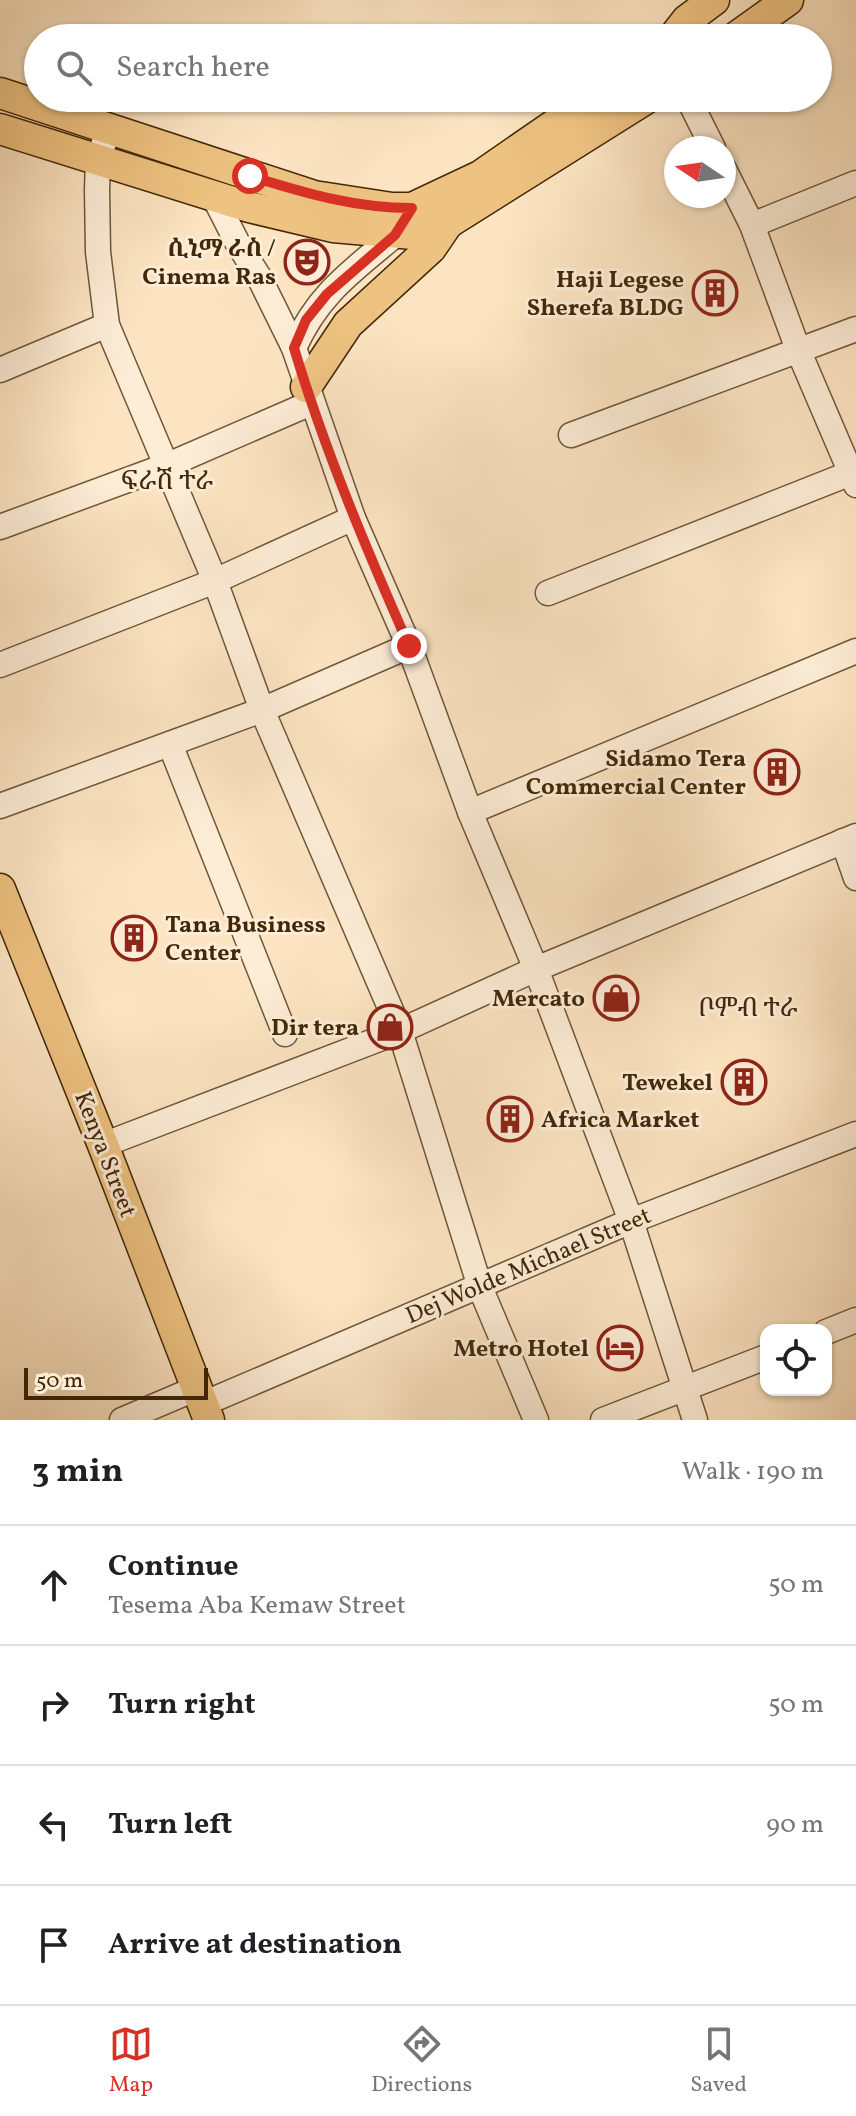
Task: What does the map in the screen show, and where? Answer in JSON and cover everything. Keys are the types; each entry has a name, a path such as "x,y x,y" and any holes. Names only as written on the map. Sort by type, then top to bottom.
{"main road":[{"path":"684,24 714,0"},
{"path":"755,24 788,0"},
{"path":"0,93 24,101"},
{"path":"59,112 314,196 362,206 412,208 480,176 573,112"},
{"path":"0,129 249,207 333,227 395,235 413,234 448,223 625,112"},
{"path":"395,235 412,208"},
{"path":"309,395 348,324 431,248 448,223"},
{"name":"Kenya Street","path":"0,889 203,1404"}],"street":[{"path":"695,112 707,136"},
{"path":"109,128 98,160 98,252 107,325 215,581 262,710 400,1031 480,1287 536,1420"},
{"path":"752,225 856,183"},
{"path":"548,593 854,479 799,352 752,225 736,193"},
{"path":"213,195 294,348 353,518 409,646 470,812 536,969 631,1221 695,1420"},
{"path":"294,348 306,320 327,294 395,235"},
{"path":"0,370 107,325"},
{"path":"571,435 856,329"},
{"path":"0,527 168,465 309,395"},
{"path":"0,665 215,581 353,518"},
{"path":"0,806 262,710 409,646"},
{"path":"470,812 856,651"},
{"path":"170,744 285,1034"},
{"path":"103,1145 400,1031 536,969 850,838 856,878"},
{"name":"Dej Wolde Michael Street","path":"122,1420 203,1404 631,1221 856,1134"},
{"path":"832,1330 856,1320"},
{"path":"603,1420 760,1359"}],"place":[{"name":"ሲኒማ ራስ / Cinema Ras","path":"307,262"},
{"name":"Haji Legese Sherefa BLDG","path":"715,293"},
{"name":"Sidamo Tera Commercial Center","path":"777,772"},
{"name":"Tana Business Center","path":"134,938"},
{"name":"Mercato","path":"616,998"},
{"name":"Dir tera","path":"390,1027"},
{"name":"Tewekel","path":"744,1082"},
{"name":"Africa Market","path":"510,1119"},
{"name":"Metro Hotel","path":"620,1348"}],"district":[{"name":"ፍራሽ ተራ","path":"167,480"},
{"name":"ቦምብ ተራ","path":"748,1007"}],"route":[{"path":"250,176 314,196 362,206 412,208 395,235 327,294 306,320 294,348 353,518 409,646"}]}
